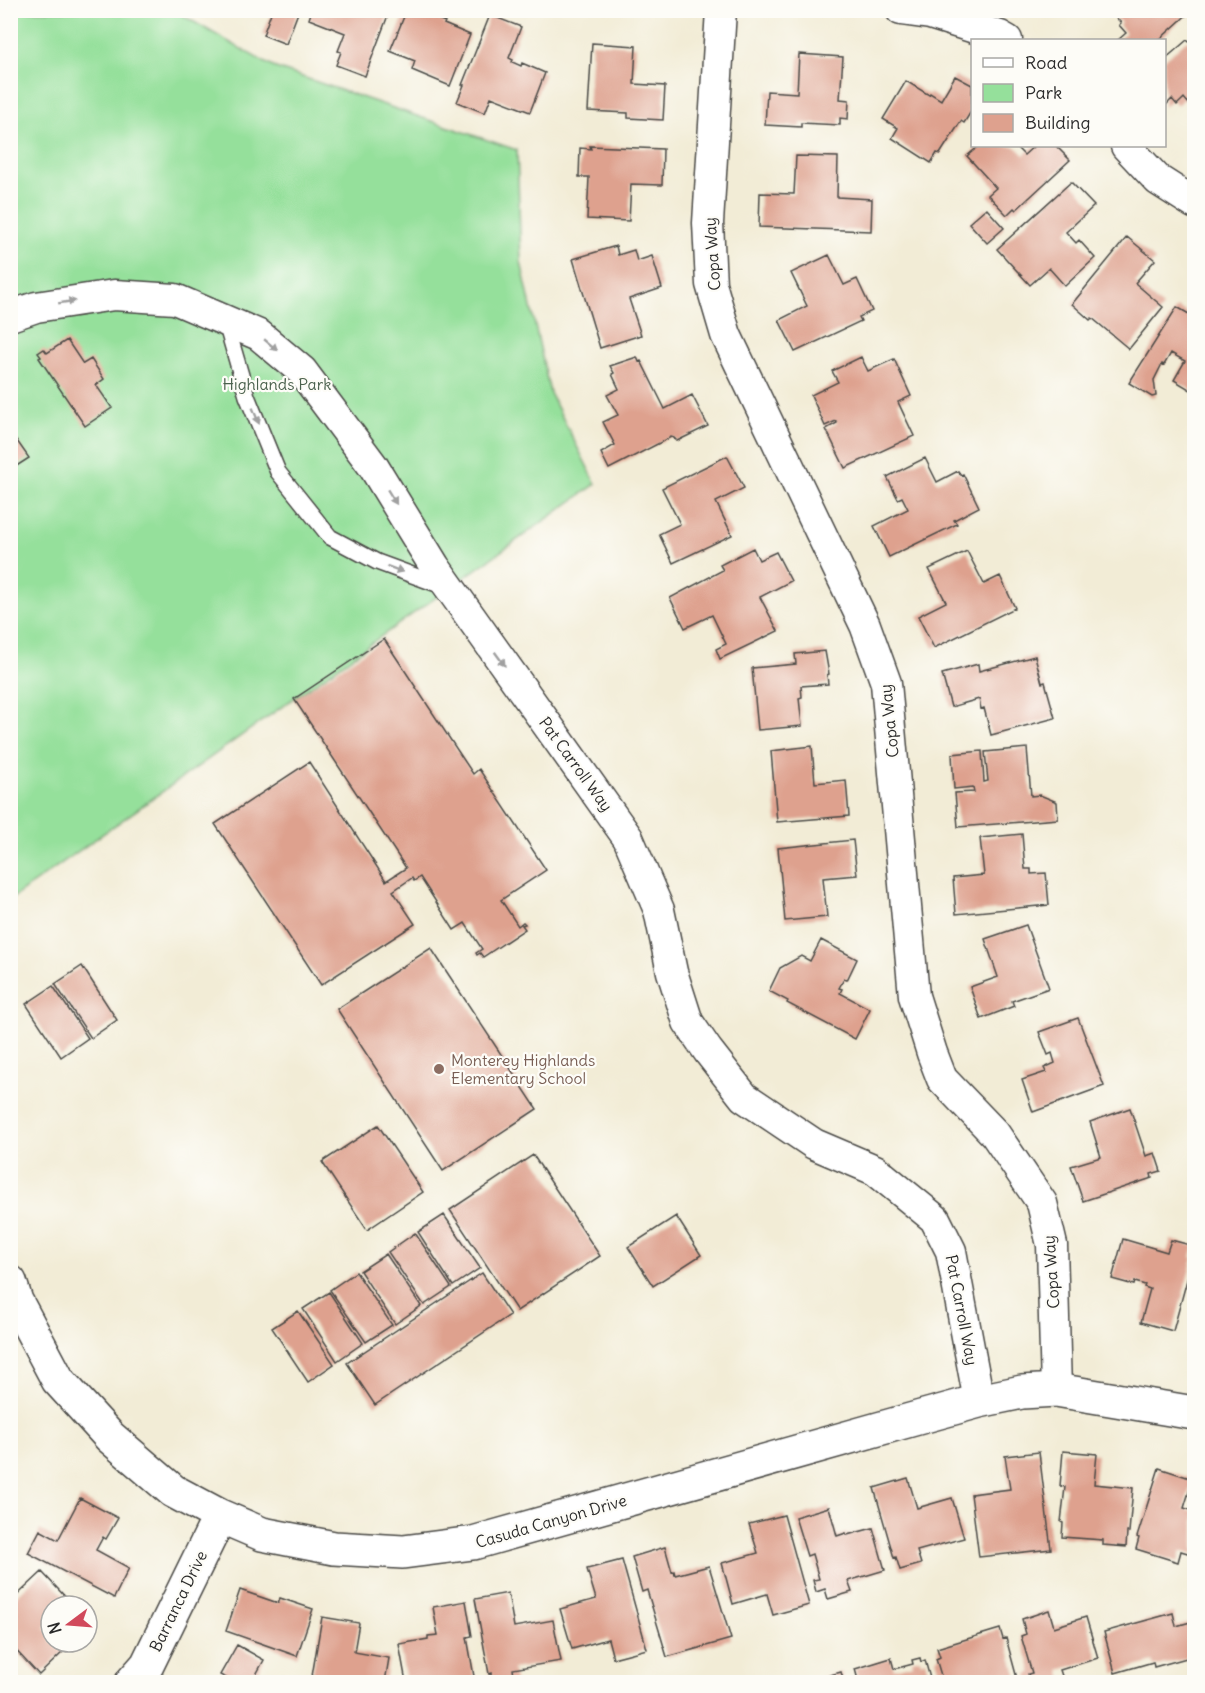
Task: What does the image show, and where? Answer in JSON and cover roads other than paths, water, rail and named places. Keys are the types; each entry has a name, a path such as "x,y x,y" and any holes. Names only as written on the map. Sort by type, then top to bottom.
{"street":[{"name":"Copa Way","path":"722,10 708,223 711,284 726,335 865,625 886,683 914,996 942,1079 994,1134 1042,1203 1052,1245 1056,1390"},
{"path":"901,10 930,14 1005,39"},
{"path":"1127,147 1158,180 1194,203"},
{"name":"Pat Carroll Way","path":"10,316 36,307 114,295 175,299 259,335 302,371 373,466 435,567 628,838 659,910 672,972 688,1022 744,1097 814,1144 875,1170 935,1220 951,1251 979,1401"},
{"name":"Casuda Canyon Drive","path":"10,1282 16,1301 58,1380 110,1437 173,1491 220,1516 262,1534 334,1548 403,1552 473,1543 979,1401 1022,1392 1056,1390 1194,1413"},
{"name":"Barranca Drive","path":"132,1683 147,1665 220,1516"}],"lane":[{"path":"225,320 247,396 278,472 330,537 377,562 451,589"}],"place":[{"name":"Monterey Highlands Elementary School","path":"439,1069"}],"park label":[{"name":"Highlands Park","path":"277,384"}]}
